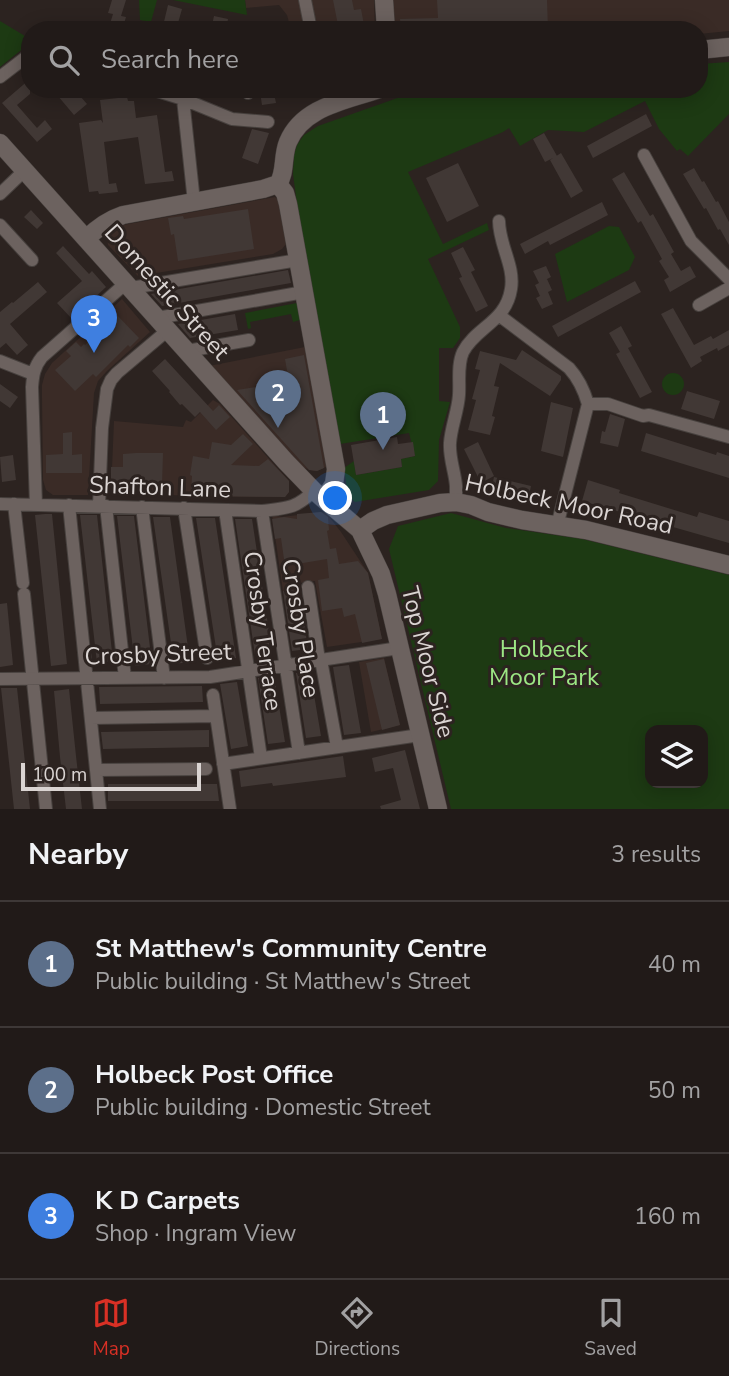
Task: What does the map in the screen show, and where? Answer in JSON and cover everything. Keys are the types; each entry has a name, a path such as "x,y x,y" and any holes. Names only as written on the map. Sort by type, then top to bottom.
{"street":[{"path":"305,0 309,21"},
{"path":"384,0 385,21"},
{"path":"708,49 729,47"},
{"path":"0,77 21,61"},
{"path":"180,98 232,119 268,122"},
{"path":"86,239 101,225 123,215 278,184 282,179 287,143 303,119 319,109 352,98"},
{"path":"183,99 194,202"},
{"name":"Domestic Street","path":"0,143 245,417 319,495 360,530"},
{"path":"644,155 691,242 729,279"},
{"path":"0,194 24,170"},
{"path":"278,184 285,193 288,204 336,469 334,484 319,495"},
{"path":"456,502 450,443 459,402 460,363 464,351 473,340 500,316 508,304 511,289 512,274 502,244 499,221"},
{"path":"0,225 32,260"},
{"path":"36,505 32,387 36,365 42,357 128,286 299,260"},
{"path":"698,305 729,288"},
{"path":"125,678 102,506 102,428 107,389 111,380 163,324 304,292"},
{"path":"500,316 569,368 582,384 588,404 557,526"},
{"path":"187,351 248,340"},
{"path":"0,361 33,374"},
{"path":"588,404 608,404 643,416 649,415 729,437"},
{"name":"Shafton Lane","path":"0,504 262,511 291,507 319,495"},
{"name":"Holbeck Moor Road","path":"360,530 387,515 456,502 510,518 586,530 729,565"},
{"path":"15,504 46,809"},
{"path":"69,505 100,809"},
{"path":"142,507 164,678"},
{"path":"184,508 207,658"},
{"name":"Crosby Terrace","path":"225,510 261,758"},
{"name":"Crosby Place","path":"262,511 299,753"},
{"name":"Top Moor Side","path":"360,530 387,594 438,809"},
{"path":"308,587 337,747"},
{"name":"Crosby Street","path":"0,679 210,677 399,648"},
{"path":"212,695 230,809"},
{"path":"91,718 215,716"},
{"path":"223,764 420,735"},
{"path":"96,770 206,769"}],"shaded area":[{"path":"245,0 374,0 375,21 289,21 279,5 246,8"},
{"path":"392,0 729,0 729,31 708,33 708,21 392,21"},
{"path":"275,197 278,200 286,244 273,254 138,276 108,245 107,239 110,235 123,225"},
{"path":"122,299 150,332 98,381 94,393 88,495 53,495 46,490 43,480 42,385 45,374 52,363"},
{"path":"305,347 328,462 326,467 317,471 303,467 209,366"},
{"path":"213,400 220,404 289,481 289,492 285,497 111,492 114,421 183,427 186,420 191,422"},
{"path":"322,512 327,514 341,532 368,573 382,639 327,647 315,581 299,583 300,589 283,591 272,515 282,517"},
{"path":"384,658 400,725 371,732 359,662"}],"green space":[{"path":"139,0 157,0 151,21 140,20"},
{"path":"173,0 245,0 247,15"},
{"path":"0,21 21,34 21,50 0,67"},
{"path":"729,62 729,114 688,156 680,149 677,151 659,129 645,101 584,132 548,130 520,146 509,128 408,172 443,244 487,223 489,230 428,259 460,327 460,338 453,348 439,348 439,401 450,402 439,440 438,481 429,490 355,502 348,496 344,468 354,461 356,475 402,467 401,459 415,456 409,433 340,444 293,174 294,155 304,135 318,126 397,98 708,98 708,63"},
{"path":"609,226 619,227 635,257 629,270 567,302 555,254"},
{"path":"297,303 300,320 293,322 291,314 250,322 251,328 248,329 245,313"},
{"path":"669,373 677,373 684,380 684,388 677,395 669,395 662,388 662,380"},
{"name":"Holbeck Moor Park","path":"451,513 506,528 582,539 729,575 729,809 451,809 389,549 398,526"}],"building":[{"path":"112,0 126,0 121,16 126,17 125,21 111,21 113,14 108,13"},
{"path":"333,0 352,0 354,10 361,9 363,21 337,21"},
{"path":"437,0 547,0 548,21 400,19 438,18"},
{"path":"168,5 182,9 179,21 164,21"},
{"path":"214,16 228,19 228,21 213,21"},
{"path":"21,87 21,98 25,98 17,105 37,128 45,120 52,129 37,142 2,103"},
{"path":"60,98 82,98 87,104 74,115"},
{"path":"127,98 128,101 134,101 136,118 157,115 165,172 172,171 174,181 145,184 138,137 104,142 109,184 116,183 118,192 89,192 79,123 101,120 103,123 100,100"},
{"path":"261,98 275,98 276,103 262,105"},
{"path":"646,114 652,126 593,158 587,146"},
{"path":"252,129 269,133 258,164 242,158"},
{"path":"544,133 557,156 545,162 533,139"},
{"path":"561,153 583,191 571,198 550,160"},
{"path":"458,163 479,206 447,222 426,178"},
{"path":"694,168 716,202 718,201 729,222 729,245 683,174"},
{"path":"624,172 650,216 653,214 681,271 690,266 696,277 670,292 664,280 669,277 659,261 662,259 641,221 638,223 612,179"},
{"path":"602,202 608,215 550,245 548,241 525,254 520,244"},
{"path":"248,209 254,249 178,261 174,234 171,235 168,218 183,216 184,219"},
{"path":"31,210 43,223 37,229 24,217"},
{"path":"63,246 89,274 92,271 106,287 72,319 57,303 82,281 56,253"},
{"path":"463,247 475,270 471,272 488,306 476,312 459,278 462,277 451,253"},
{"path":"546,266 551,277 539,283 533,271"},
{"path":"288,270 291,283 162,306 151,294"},
{"path":"547,279 552,290 548,292 553,304 542,309 536,298 540,296 535,285"},
{"path":"635,281 641,292 558,337 552,326"},
{"path":"38,282 47,292 10,324 28,345 17,355 6,343 0,348 0,312"},
{"path":"673,308 694,345 729,330 729,345 700,357 702,361 691,368 661,314"},
{"path":"115,313 139,338 130,347 128,345 96,377 93,374 75,391 55,370 71,356 66,351 76,342 81,347 85,345"},
{"path":"235,314 238,330 190,338 178,324"},
{"path":"621,326 632,346 628,348 652,392 640,398 616,354 620,352 609,333"},
{"path":"522,350 561,376 561,380 550,396 500,363 494,386 499,387 490,435 468,430 476,400 472,399 480,370 475,369 480,351 516,360"},
{"path":"304,355 324,468 317,471 309,470 237,390 289,382 285,359"},
{"path":"165,359 213,411 219,405 230,417 216,430 200,412 195,417 180,405 152,371"},
{"path":"0,384 18,397 10,408 0,401"},
{"path":"687,391 720,401 714,419 681,409"},
{"path":"551,402 573,408 563,457 541,451"},
{"path":"610,414 625,419 618,447 600,443"},
{"path":"72,432 72,455 82,454 82,473 46,473 46,455 63,454 63,433"},
{"path":"646,433 716,455 717,452 729,456 729,478 641,451"},
{"path":"243,434 253,444 231,465 259,466 268,459 289,481 289,492 285,497 191,496 193,456 209,459 212,442 231,445"},
{"path":"397,437 398,444 413,442 415,456 401,459 402,467 356,475 351,445"},
{"path":"478,442 494,476 481,483 464,449"},
{"path":"163,453 162,485 122,484 122,493 111,492 111,467 123,467 123,454"},
{"path":"13,455 16,480 2,482 0,457"},
{"path":"494,477 531,486 528,500 491,491"},
{"path":"588,480 620,490 619,493 697,517 699,512 729,521 729,543 582,501"},
{"path":"321,512 328,517 330,549 336,548 339,564 358,561 368,573 382,639 362,643 355,614 344,617 342,608 322,611 318,580 329,578 327,559 285,566 281,538 275,539 272,519 297,519 297,514"},
{"path":"52,514 67,664 51,666 35,515"},
{"path":"80,515 97,515 113,661 97,663"},
{"path":"117,516 134,516 152,664 135,666"},
{"path":"153,517 170,517 190,662 174,664"},
{"path":"196,518 215,518 236,658 218,661"},
{"path":"235,519 252,519 272,652 255,655"},
{"path":"299,589 308,649 292,651 283,591"},
{"path":"7,603 13,665 0,667 0,604"},
{"path":"384,659 400,725 382,730 366,663"},
{"path":"349,665 361,733 344,735 333,667"},
{"path":"310,671 321,736 306,738 296,673"},
{"path":"274,676 285,742 268,744 258,678"},
{"path":"237,682 248,746 231,749 220,684"},
{"path":"202,686 203,702 100,704 99,687"},
{"path":"1,688 17,688 30,809 14,809"},
{"path":"69,689 82,809 66,809 60,757 54,691"},
{"path":"209,730 209,747 103,749 101,732"},
{"path":"405,750 420,809 381,809 380,806 401,800 393,768 375,772 372,758"},
{"path":"343,756 346,777 241,787 239,771"},
{"path":"108,784 217,784 219,801 108,801"}],"place":[{"name":"K D Carpets","path":"94,353"},
{"name":"Holbeck Post Office","path":"278,428"},
{"name":"St Matthew's Community Centre","path":"383,450"}]}
